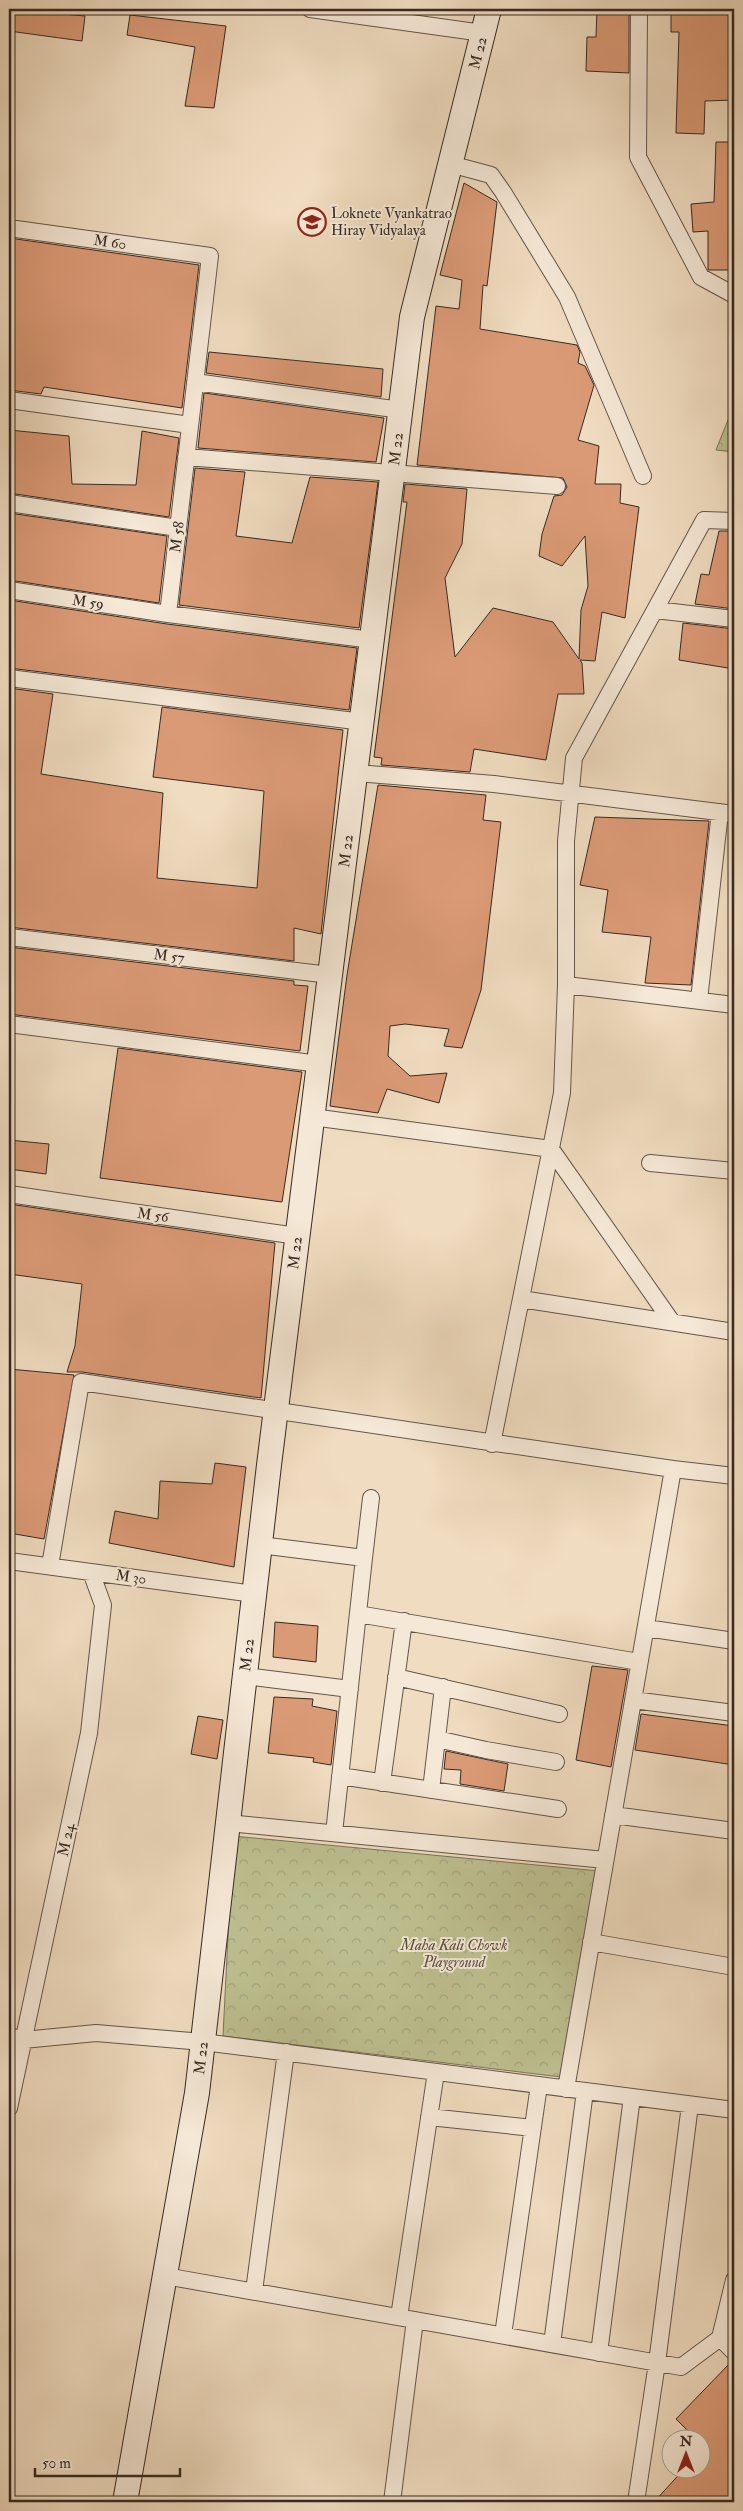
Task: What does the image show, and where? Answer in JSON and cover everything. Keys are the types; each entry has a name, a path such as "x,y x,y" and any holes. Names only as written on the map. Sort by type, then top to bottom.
{"street":[{"path":"310,9 483,33"},
{"name":"M 22","path":"125,2502 197,2093 297,1236 363,722 412,317 489,9"},
{"path":"640,9 638,158 701,277 734,294"},
{"path":"450,164 491,176 518,216 567,297 643,476"},
{"name":"M 60","path":"9,228 210,256"},
{"name":"M 58","path":"168,614 210,256"},
{"path":"195,382 401,410"},
{"path":"9,400 190,425"},
{"path":"186,457 557,486"},
{"path":"9,503 178,528"},
{"path":"492,1444 562,1093 566,985 566,841 574,758 704,520 734,521"},
{"name":"M 59","path":"9,590 168,614"},
{"path":"655,610 734,619"},
{"path":"168,614 372,640"},
{"path":"9,678 363,722"},
{"path":"356,773 494,784 727,813 699,1000"},
{"name":"M 57","path":"9,937 330,975"},
{"path":"566,985 734,1005"},
{"path":"9,1024 319,1064"},
{"path":"312,1117 551,1149 672,1322"},
{"path":"650,1163 734,1171"},
{"name":"M 56","path":"9,1194 297,1236"},
{"path":"521,1299 734,1332"},
{"path":"50,1566 81,1382 492,1444 734,1476"},
{"path":"566,2089 673,1469"},
{"path":"334,1834 370,1498"},
{"path":"260,1545 364,1558"},
{"name":"M 30","path":"9,1561 254,1594"},
{"name":"M 24","path":"9,2108 16,2038 89,1732 102,1605 91,1572"},
{"path":"358,1614 639,1662"},
{"path":"382,1783 404,1621"},
{"path":"646,1628 734,1641"},
{"path":"245,1676 350,1688"},
{"path":"396,1677 559,1714"},
{"path":"431,1790 443,1687"},
{"path":"633,1700 734,1713"},
{"path":"437,1739 486,1750 556,1762"},
{"path":"340,1776 558,1809"},
{"path":"613,1815 734,1830"},
{"path":"228,1823 605,1860"},
{"path":"591,1942 734,1967"},
{"path":"16,2038 96,2033 203,2042 734,2110"},
{"path":"254,2291 286,2052"},
{"path":"399,2317 436,2072"},
{"path":"503,2336 539,2085"},
{"path":"552,2344 585,2091"},
{"path":"599,2353 632,2097"},
{"path":"636,2502 657,2363 690,2105"},
{"path":"429,2117 533,2128"},
{"path":"165,2276 681,2367 720,2338 734,2280"},
{"path":"392,2502 416,2320"},
{"path":"720,2338 734,2352"}],"green space":[{"path":"734,405 734,452 716,450"},
{"name":"Maha Kali Chowk Playground","path":"233,1836 599,1871 561,2077 223,2036"}],"building":[{"path":"9,9 85,16 82,41 9,31"},
{"path":"597,9 629,9 629,73 586,71 587,37 596,37"},
{"path":"671,9 734,9 734,100 705,101 704,134 676,133 679,32 671,32"},
{"path":"130,15 226,26 214,108 185,106 195,47 127,35"},
{"path":"716,142 734,142 734,270 708,270 708,231 693,232 691,204 714,202"},
{"path":"464,183 497,202 487,286 483,285 480,329 577,345 580,352 578,363 585,366 594,385 578,440 599,446 595,484 621,484 620,503 639,507 625,618 602,612 595,661 580,660 582,663 584,694 558,694 546,760 474,749 470,772 381,765 382,758 374,757 407,502 403,502 405,484 467,489 462,544 445,578 455,657 493,608 553,622 579,659 581,610 588,586 585,536 562,566 539,556 542,534 554,496 562,495 567,487 563,478 417,465 436,306 459,309 462,280 440,275"},
{"path":"9,238 199,265 182,408 44,387 41,394 9,390"},
{"path":"209,352 383,369 381,397 206,373"},
{"path":"204,393 384,418 376,462 198,448"},
{"path":"9,430 69,436 72,484 136,485 142,431 179,438 169,517 9,493"},
{"path":"195,468 245,472 236,536 292,543 310,477 378,482 359,628 179,605"},
{"path":"9,513 167,536 159,603 9,580"},
{"path":"719,531 734,531 734,609 695,604 701,574 709,575"},
{"path":"9,600 167,624 357,648 349,710 9,668"},
{"path":"683,623 734,629 734,669 679,660"},
{"path":"9,688 53,694 41,774 163,793 157,878 257,888 264,791 153,777 162,707 343,730 321,934 294,928 294,961 9,927"},
{"path":"378,785 486,795 483,820 501,822 481,990 462,1048 444,1046 449,1029 405,1024 390,1026 388,1056 410,1076 447,1073 439,1103 387,1089 378,1113 330,1106 347,975"},
{"path":"595,817 709,821 691,985 645,983 651,937 602,932 608,890 580,885"},
{"path":"9,947 294,981 294,985 308,986 300,1051 9,1014"},
{"path":"118,1048 302,1072 282,1202 100,1178"},
{"path":"9,1140 49,1144 46,1174 9,1169"},
{"path":"9,1204 275,1243 261,1398 82,1372 67,1372 75,1346 82,1284 9,1274"},
{"path":"9,1369 74,1375 44,1539 9,1533"},
{"path":"215,1463 246,1467 234,1567 109,1543 115,1511 158,1519 160,1481 212,1484"},
{"path":"275,1622 318,1626 316,1662 273,1657"},
{"path":"592,1666 628,1670 611,1767 576,1760"},
{"path":"274,1697 313,1699 312,1706 337,1711 331,1765 313,1762 314,1758 268,1753"},
{"path":"641,1714 734,1726 734,1765 635,1750"},
{"path":"198,1716 223,1720 217,1759 191,1754"},
{"path":"446,1751 508,1764 504,1791 460,1784 461,1770 444,1769"},
{"path":"731,2362 734,2362 734,2502 654,2502 676,2478 710,2478 710,2428 685,2428 676,2419"}],"place":[{"name":"Loknete Vyankatrao Hiray Vidyalaya","path":"312,222"}]}
